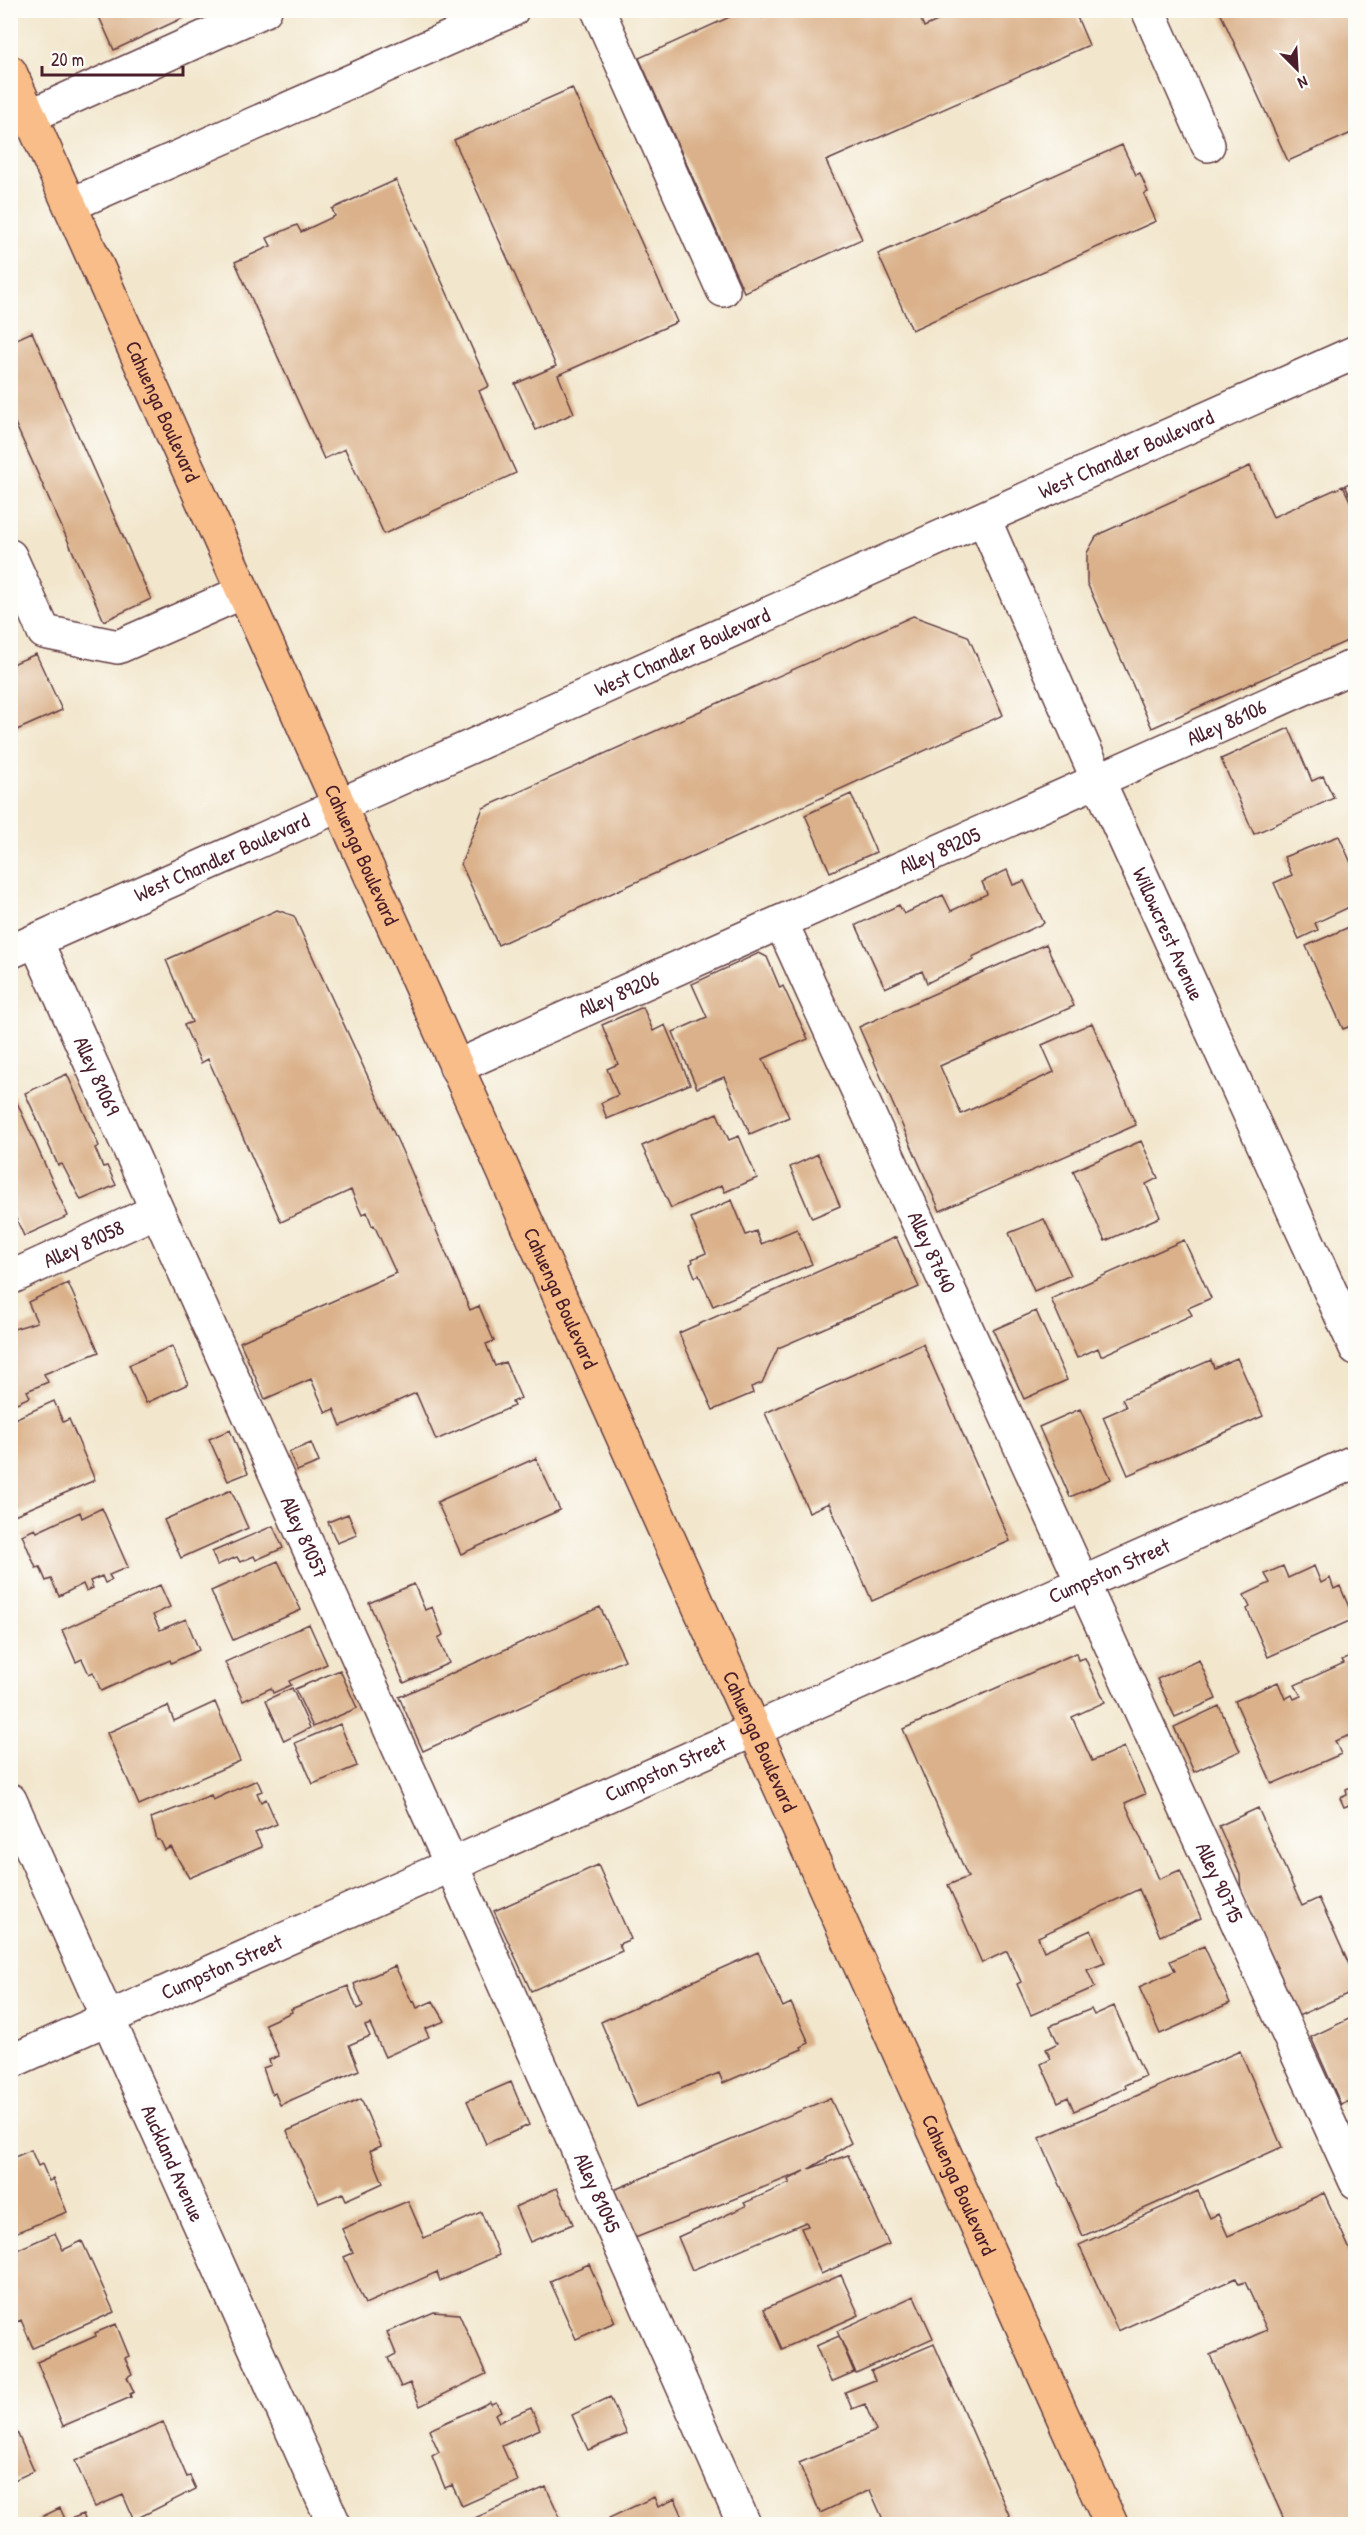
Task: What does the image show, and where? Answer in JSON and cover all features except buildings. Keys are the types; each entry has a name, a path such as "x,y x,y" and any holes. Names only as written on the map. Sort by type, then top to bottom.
{"main road":[{"name":"Cahuenga Boulevard","path":"10,72 1111,2524"}],"street":[{"path":"30,116 265,10"},
{"path":"69,205 512,10"},
{"path":"598,10 723,290"},
{"path":"1148,10 1208,145"},
{"name":"West Chandler Boulevard","path":"23,946 339,808 1356,352"},
{"name":"Willowcrest Avenue","path":"984,519 1098,780 1356,1348"},
{"path":"10,556 44,632 118,647 243,592"},
{"name":"Alley 86106","path":"1098,780 1356,665"},
{"name":"Alley 89205","path":"781,922 1098,780"},
{"name":"Alley 89206","path":"456,1067 781,922"},
{"name":"Alley 87640","path":"781,922 1081,1583"},
{"name":"Alley 81069","path":"23,946 156,1211"},
{"name":"Alley 81058","path":"10,1278 156,1211"},
{"name":"Alley 81057","path":"156,1211 451,1864"},
{"name":"Cumpston Street","path":"10,2062 1356,1461"},
{"name":"Alley 90715","path":"1081,1583 1356,2182"},
{"name":"Auckland Avenue","path":"10,1800 334,2524"},
{"name":"Alley 81045","path":"451,1864 744,2524"}]}
